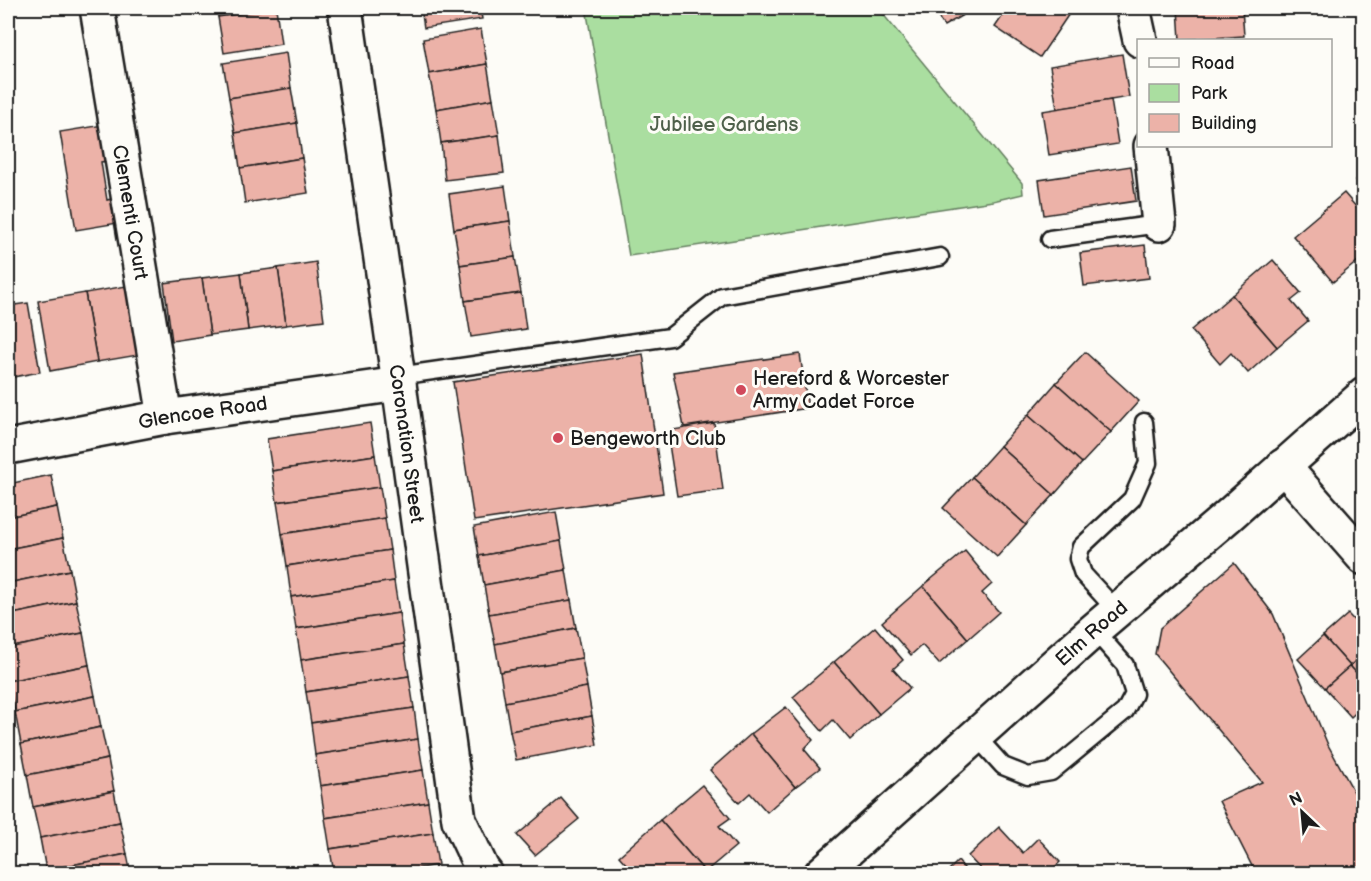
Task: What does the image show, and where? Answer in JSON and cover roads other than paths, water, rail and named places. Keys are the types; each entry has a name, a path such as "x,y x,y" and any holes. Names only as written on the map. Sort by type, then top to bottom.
{"street":[{"name":"Clementi Court","path":"97,8 165,417"},
{"name":"Coronation Street","path":"345,8 459,820 486,873"},
{"path":"1133,8 1140,39"},
{"path":"1151,147 1159,224"},
{"name":"Glencoe Road","path":"8,447 165,417 399,380"},
{"name":"Elm Road","path":"821,873 1364,395"},
{"path":"1283,466 1364,558"}],"lane":[{"path":"1050,239 1159,224"},
{"path":"399,380 669,337 722,296 940,257"},
{"path":"976,735 1003,766 1028,776 1052,772 1125,711 1134,694 1125,665 1078,559 1081,547 1132,499 1148,463 1144,422"}],"place":[{"name":"Hereford & Worcester Army Cadet Force","path":"741,390"},
{"name":"Bengeworth Club","path":"558,438"}],"park label":[{"name":"Jubilee Gardens","path":"724,124"}]}
